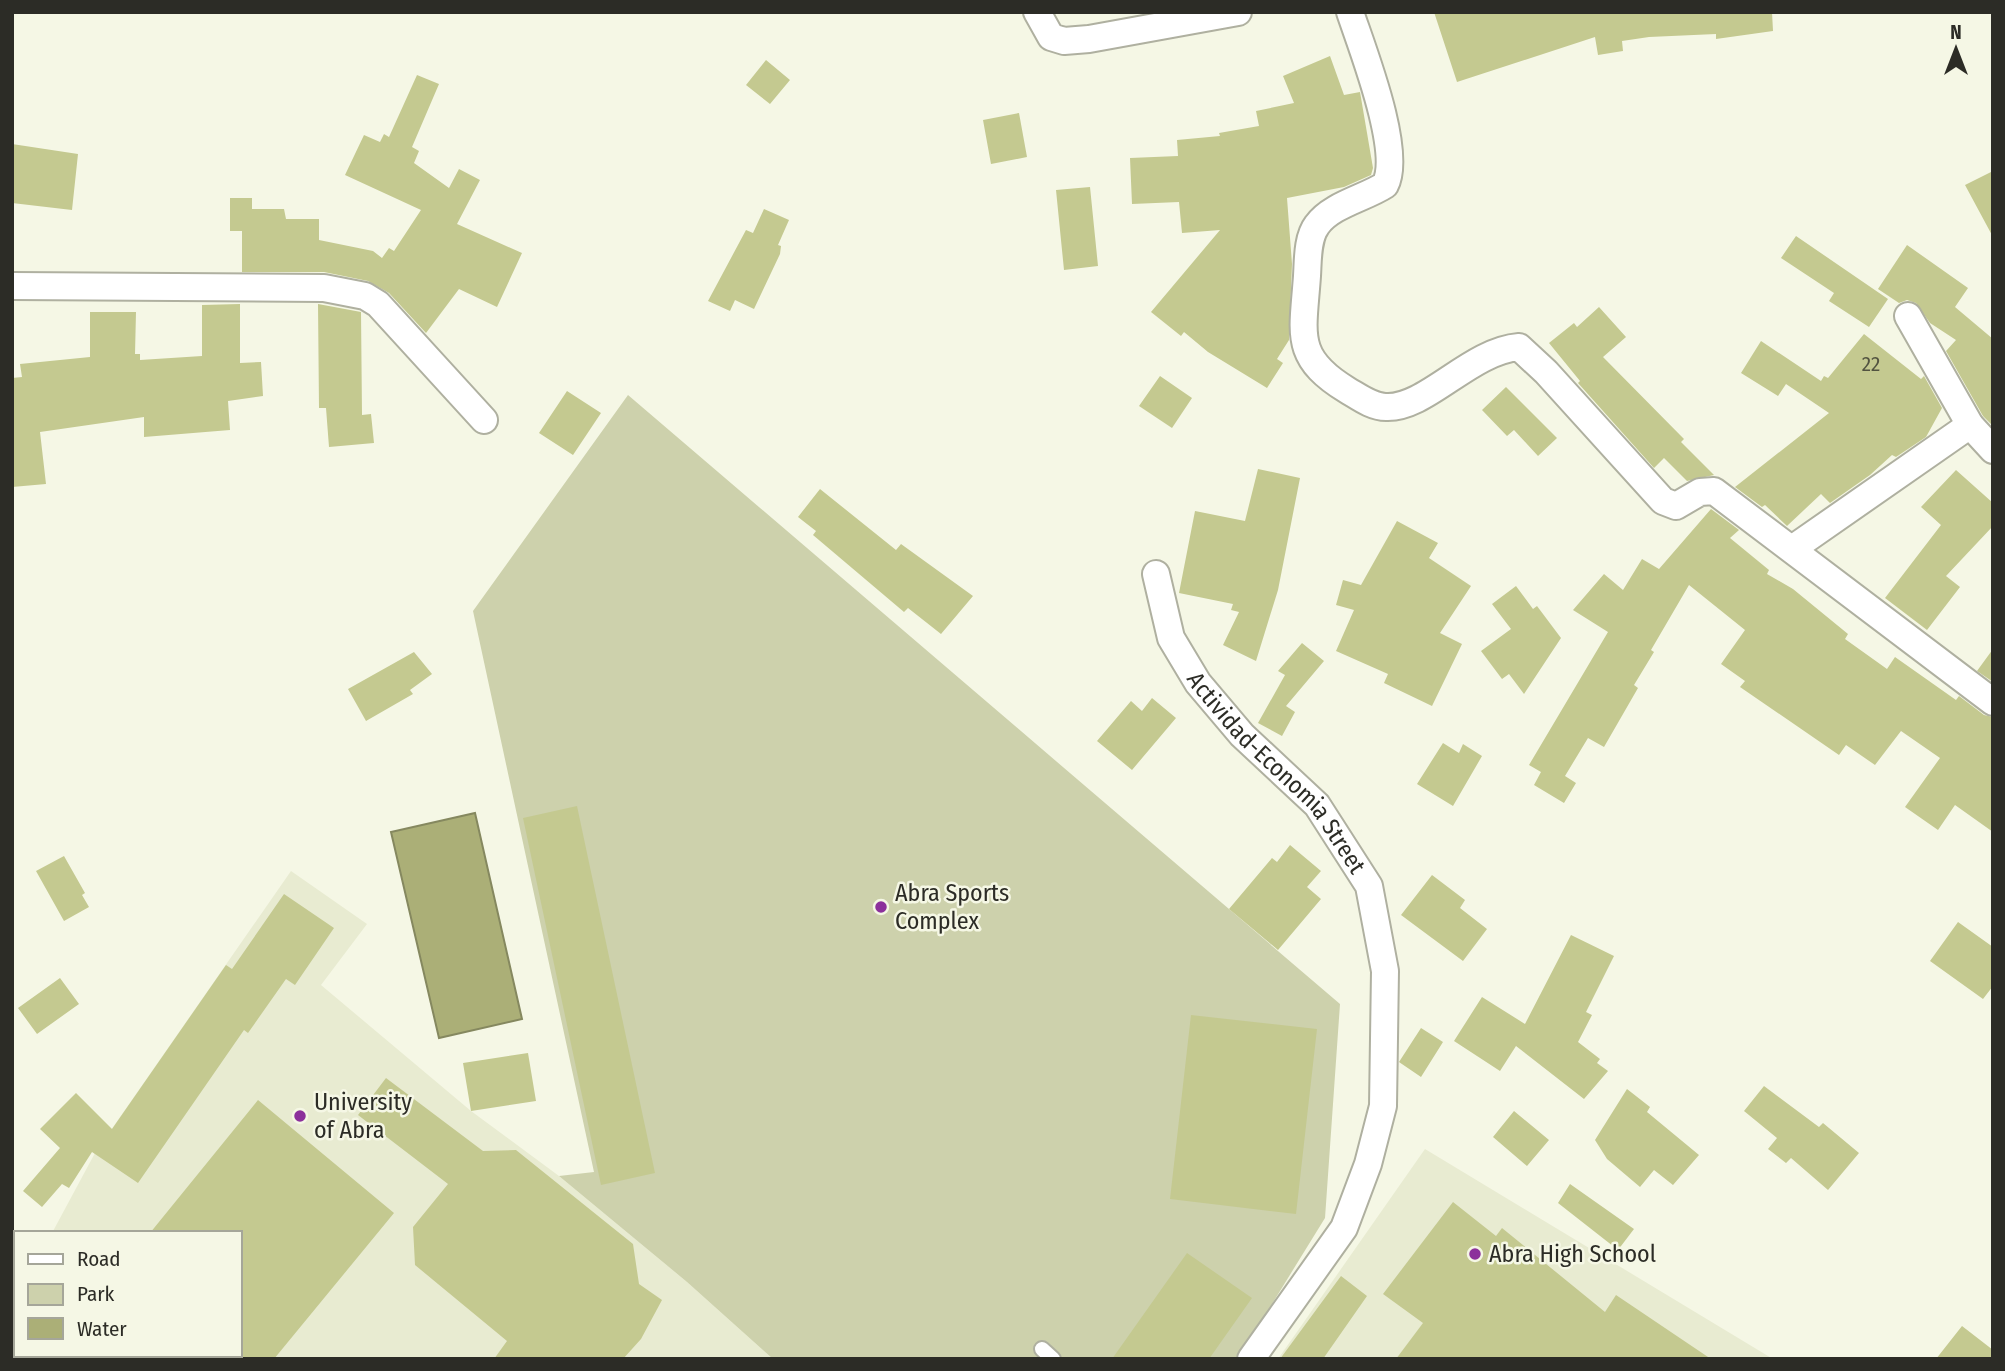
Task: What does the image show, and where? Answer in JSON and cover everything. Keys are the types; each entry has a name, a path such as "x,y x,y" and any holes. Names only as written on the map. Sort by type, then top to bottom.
{"street":[{"path":"1037,12 1051,37 1064,41 1127,33 1238,12"},
{"path":"1350,12 1387,137 1389,177 1385,185 1327,215 1314,228 1308,253 1304,336 1310,359 1323,375 1368,402 1383,407 1402,407 1484,357 1502,349 1519,347 1546,372 1663,501 1676,506 1700,492 1714,491 1993,702"},
{"path":"12,286 324,288 365,296 378,304 484,420"},
{"path":"1909,316 1970,425 1993,450"},
{"path":"1792,550 1970,425"},
{"name":"Actividad-Economia Street","path":"1156,574 1171,638 1198,683 1242,735 1317,806 1369,886 1385,971 1383,1106 1368,1164 1344,1228 1251,1359"}],"shaded area":[{"name":"University of Abra","path":"291,871 367,924 321,985 471,1111 559,1176 687,1282 773,1359 60,1359 59,1357 242,1357 242,1231 53,1231 95,1153"},
{"name":"Abra High School","path":"1425,1149 1773,1359 1278,1359"}],"green space":[{"name":"Abra Sports Complex","path":"628,395 1340,1004 1325,1218 1238,1359 773,1359 687,1282 559,1176 594,1172 473,611"}],"water":[{"path":"475,813 522,1019 439,1038 391,832"}],"building":[{"path":"1434,12 1772,12 1773,31 1716,39 1716,34 1649,37 1622,41 1623,51 1598,55 1595,37 1457,82"},
{"path":"1330,56 1344,95 1360,92 1373,168 1371,175 1344,187 1287,198 1292,264 1289,340 1277,359 1283,363 1267,388 1208,352 1184,332 1181,336 1151,312 1220,230 1182,233 1179,202 1132,204 1130,158 1178,156 1177,140 1220,136 1219,133 1259,126 1256,111 1294,103 1283,76"},
{"path":"766,60 790,80 770,104 746,85"},
{"path":"417,75 439,84 412,147 419,151 414,163 449,188 459,169 480,180 457,224 522,253 497,307 459,289 426,333 389,293 368,281 324,272 242,272 242,231 230,231 230,198 252,198 252,209 284,209 286,219 319,219 319,240 373,251 382,258 389,248 394,251 421,210 345,175 364,135 380,142 384,134 389,137"},
{"path":"1019,113 1027,157 991,164 983,120"},
{"path":"12,144 78,154 72,210 12,203"},
{"path":"1993,171 1993,237 1965,185"},
{"path":"1090,187 1098,266 1064,270 1056,190"},
{"path":"764,209 789,220 778,245 781,246 780,254 754,309 735,300 730,311 708,301 746,230 753,233"},
{"path":"1796,236 1888,299 1869,327 1829,301 1834,293 1781,258"},
{"path":"1907,245 1968,288 1955,307 1993,339 1993,426 1983,416 1946,351 1956,340 1930,323 1916,303 1907,300 1899,303 1878,289"},
{"path":"240,304 240,363 261,362 263,396 228,401 230,430 144,437 144,417 40,432 46,484 12,487 12,378 22,377 20,364 90,357 90,312 136,312 135,354 140,354 140,360 202,356 202,305"},
{"path":"318,304 361,312 362,415 371,414 374,443 329,447 326,408 319,408"},
{"path":"1599,307 1626,337 1603,357 1684,439 1681,442 1714,475 1687,481 1664,458 1654,468 1578,383 1580,381 1549,343 1574,323 1577,327"},
{"path":"1864,334 1921,379 1924,376 1942,408 1926,437 1896,457 1892,455 1870,475 1830,503 1821,494 1787,526 1765,505 1762,507 1735,487 1829,413 1786,384 1778,396 1741,373 1761,341 1821,381 1824,376 1828,378"},
{"path":"1160,376 1192,398 1172,428 1139,406"},
{"path":"1506,387 1557,438 1538,456 1514,430 1507,436 1482,410"},
{"path":"567,391 601,413 573,455 539,433"},
{"path":"1258,469 1300,478 1278,590 1256,661 1223,645 1239,612 1231,610 1233,604 1179,593 1195,511 1245,521"},
{"path":"1956,470 1993,503 1993,526 1946,576 1960,587 1927,630 1885,598 1941,525 1921,507"},
{"path":"820,489 896,550 901,544 973,596 941,634 908,608 904,612 813,535 816,531 798,517"},
{"path":"1711,509 1739,530 1730,538 1769,570 1767,574 1793,589 1848,634 1845,639 1887,669 1895,657 1956,700 1959,696 1984,715 1993,717 1993,832 1955,805 1938,830 1905,807 1940,758 1901,731 1875,765 1846,745 1839,755 1740,687 1745,681 1721,664 1745,630 1689,585 1651,650 1654,652 1634,685 1638,688 1604,747 1588,738 1565,776 1576,783 1564,803 1534,785 1541,772 1529,765 1608,632 1573,610 1604,574 1623,590 1642,559 1659,569"},
{"path":"1397,521 1438,543 1429,558 1471,586 1440,633 1462,644 1432,706 1384,683 1388,674 1336,651 1354,610 1336,605 1343,580 1361,585"},
{"path":"1516,586 1533,609 1537,606 1561,638 1524,694 1509,674 1502,679 1481,651 1511,629 1492,604"},
{"path":"1302,643 1324,661 1286,706 1295,712 1282,736 1258,723 1285,675 1278,671"},
{"path":"1993,649 1993,682 1977,671"},
{"path":"414,652 432,674 410,690 413,694 366,721 348,689"},
{"path":"1152,698 1176,718 1132,770 1097,741 1131,701 1142,711"},
{"path":"1443,743 1459,753 1463,744 1482,756 1453,806 1417,784"},
{"path":"577,806 655,1173 601,1185 523,818"},
{"path":"1290,845 1321,871 1307,887 1321,899 1278,950 1229,909 1272,858 1277,862"},
{"path":"64,856 85,893 82,895 89,907 64,921 36,871"},
{"path":"1432,875 1465,900 1460,908 1487,929 1463,961 1401,915"},
{"path":"284,894 334,928 295,985 286,979 248,1033 244,1030 138,1183 92,1152 69,1188 62,1184 42,1207 23,1191 60,1148 40,1129 76,1093 112,1129 226,965 232,969"},
{"path":"1958,922 1993,947 1993,986 1983,999 1930,961"},
{"path":"1571,935 1614,956 1586,1012 1592,1015 1578,1042 1600,1059 1597,1063 1608,1071 1584,1099 1516,1046 1500,1071 1454,1041 1482,997 1525,1024"},
{"path":"60,978 79,1004 37,1034 18,1008"},
{"path":"1191,1015 1317,1029 1296,1214 1170,1199"},
{"path":"1421,1028 1443,1042 1421,1077 1399,1062"},
{"path":"528,1053 536,1101 471,1111 463,1063"},
{"path":"386,1078 483,1151 516,1150 633,1244 639,1284 662,1300 641,1339 623,1359 494,1359 507,1341 415,1265 413,1227 448,1184 358,1115"},
{"path":"1764,1086 1819,1127 1823,1123 1859,1153 1828,1190 1791,1158 1786,1163 1768,1149 1777,1138 1744,1111"},
{"path":"1627,1089 1650,1107 1647,1112 1699,1155 1673,1185 1654,1170 1640,1187 1607,1159 1595,1140"},
{"path":"258,1100 394,1213 274,1359 240,1359 242,1231 152,1231"},
{"path":"1514,1111 1549,1140 1527,1166 1493,1137"},
{"path":"1570,1184 1634,1229 1618,1250 1558,1203"},
{"path":"1453,1202 1496,1236 1502,1228 1605,1312 1616,1295 1711,1359 1396,1359 1423,1323 1383,1294"},
{"path":"1187,1253 1252,1298 1209,1359 1112,1359"},
{"path":"1341,1276 1367,1296 1323,1359 1280,1359"},
{"path":"1962,1326 1993,1350 1993,1359 1936,1359"}],"place":[{"name":"Abra Sports Complex","path":"881,907"},
{"name":"University of Abra","path":"300,1116"},
{"name":"Abra High School","path":"1475,1254"}]}
